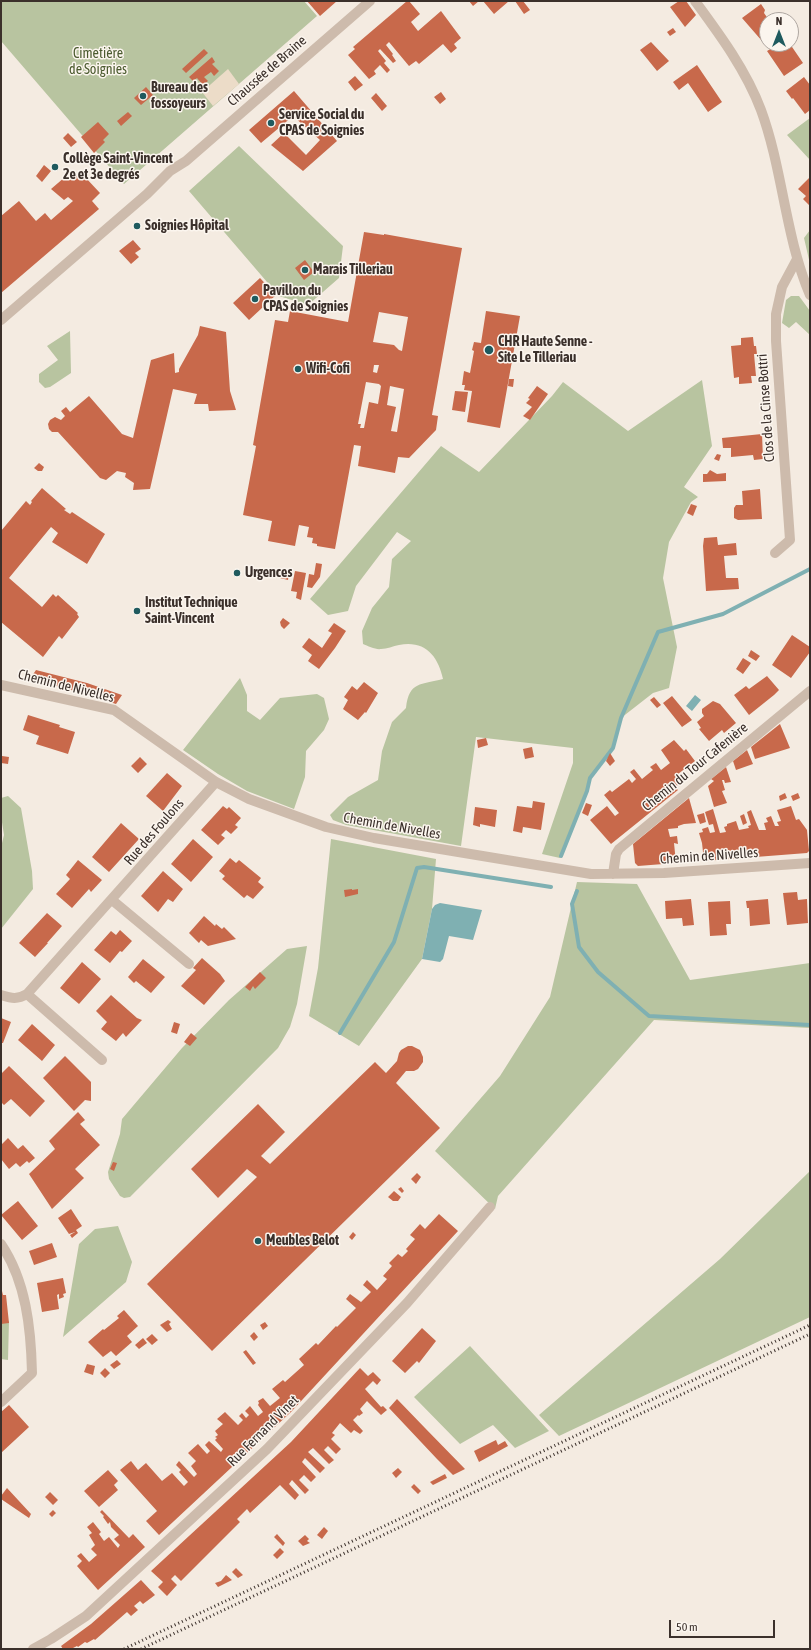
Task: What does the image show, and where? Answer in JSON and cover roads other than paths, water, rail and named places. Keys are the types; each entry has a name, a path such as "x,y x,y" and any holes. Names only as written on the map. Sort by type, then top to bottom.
{"street":[{"name":"Chaussée de Braine","path":"1,320 147,194 170,171 186,161 370,1"},
{"path":"695,1 732,54 761,110 797,259 810,295"},
{"name":"Clos de la Cinse Bottri","path":"775,553 790,540 776,341 776,314 782,287 797,259"},
{"name":"Chemin de Nivelles","path":"1,685 114,710 216,782 249,798 326,827 374,838 590,874 664,873 810,863"},
{"name":"Chemin du Tour Cafenière","path":"613,874 616,854 619,849 810,691"},
{"name":"Rue des Foulons","path":"27,994 216,782"},
{"path":"112,900 189,964"},
{"path":"1,995 13,999 21,998 27,994 102,1060"},
{"name":"Rue Fernand Vinet","path":"33,1649 86,1616 267,1449 407,1303 490,1207"},
{"path":"1,1244 10,1259 24,1295 32,1347 32,1372 1,1402"}],"water":[{"path":"695,695 701,700 692,711 686,706"},
{"path":"440,903 482,910 473,940 449,936 443,959 440,962 422,959 432,909 435,905"}],"waterway":[{"path":"561,856 587,791 590,778 613,748 621,718 658,632 723,614 810,569"},
{"path":"340,1033 394,942 417,868 424,867 551,887"},
{"path":"577,891 572,904 579,947 598,972 649,1016 810,1025"}],"railway":[{"path":"124,1649 810,1325"},
{"path":"141,1649 810,1334"}],"place":[{"name":"Bureau des fossoyeurs","path":"143,96"},
{"name":"Service Social du CPAS de Soignies","path":"271,123"},
{"name":"Collège Saint-Vincent 2e et 3e degrés","path":"55,167"},
{"name":"Soignies Hôpital","path":"137,226"},
{"name":"Marais Tilleriau","path":"305,270"},
{"name":"Pavillon du CPAS de Soignies","path":"255,299"},
{"name":"CHR Haute Senne - Site Le Tilleriau","path":"489,350"},
{"name":"Wifi-Cofi","path":"298,369"},
{"name":"Urgences","path":"237,573"},
{"name":"Institut Technique Saint-Vincent","path":"137,611"},
{"name":"Meubles Belot","path":"258,1241"}],"park label":[{"name":"Cimetière de Soignies","path":"98,62"}]}
